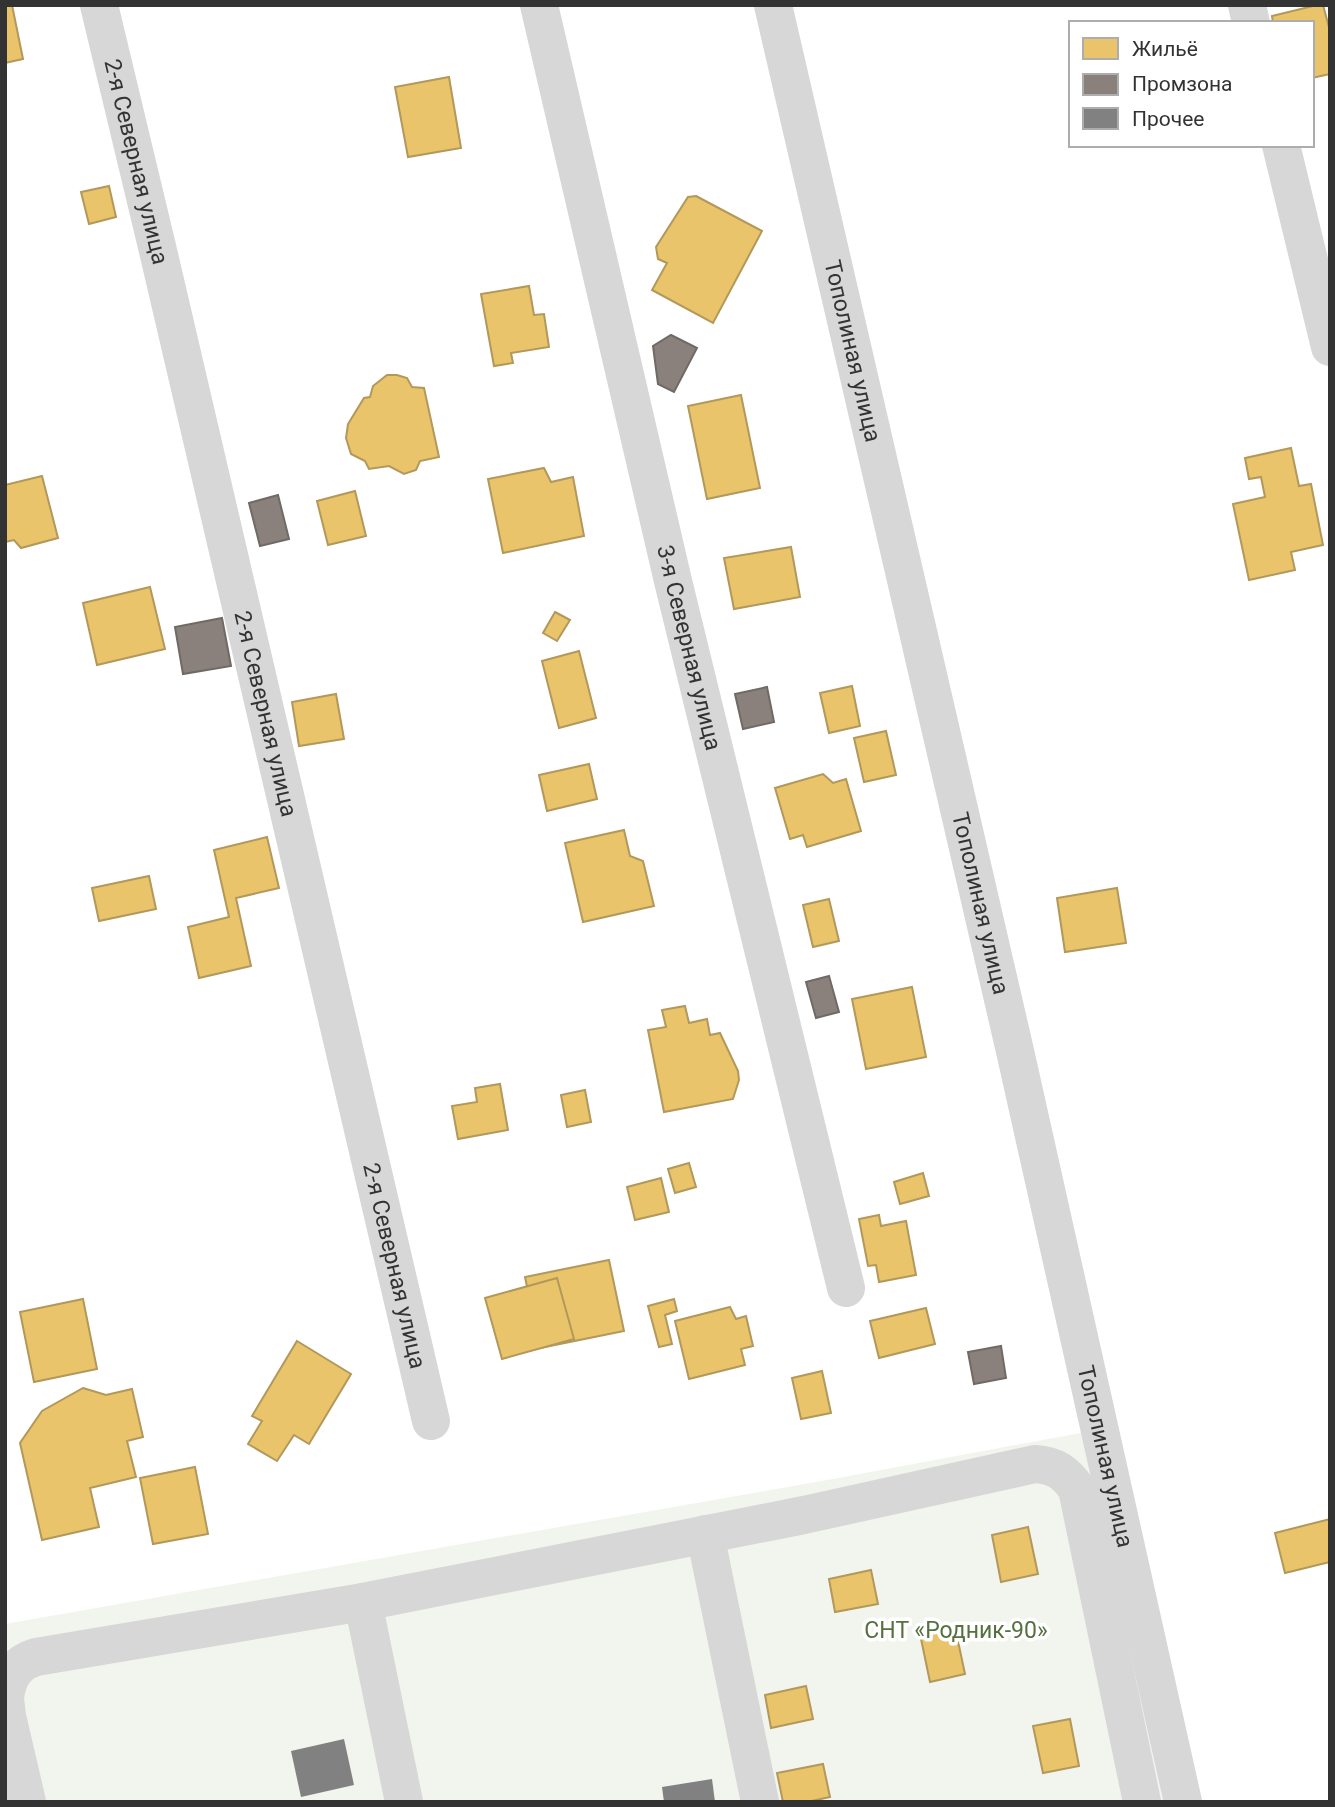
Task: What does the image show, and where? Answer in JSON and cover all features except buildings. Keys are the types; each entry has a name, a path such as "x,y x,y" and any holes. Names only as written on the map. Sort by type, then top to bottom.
{"street":[{"name":"2-я Северная улица","path":"99,5 431,1421"},
{"name":"3-я Северная улица","path":"538,5 673,581 846,1287"},
{"name":"Тополиная улица","path":"773,5 1018,1064 1183,1802"},
{"path":"1281,147 1330,347"},
{"path":"27,1802 6,1716 5,1698 12,1671 24,1661 363,1602 705,1534 1035,1464 1058,1469 1069,1476 1077,1489 1142,1802"},
{"path":"705,1534 760,1802"},
{"path":"363,1602 404,1802"}],"green space":[{"name":"СНТ «Родник-90»","path":"1086,1432 1170,1802 5,1802 5,1624"}]}
